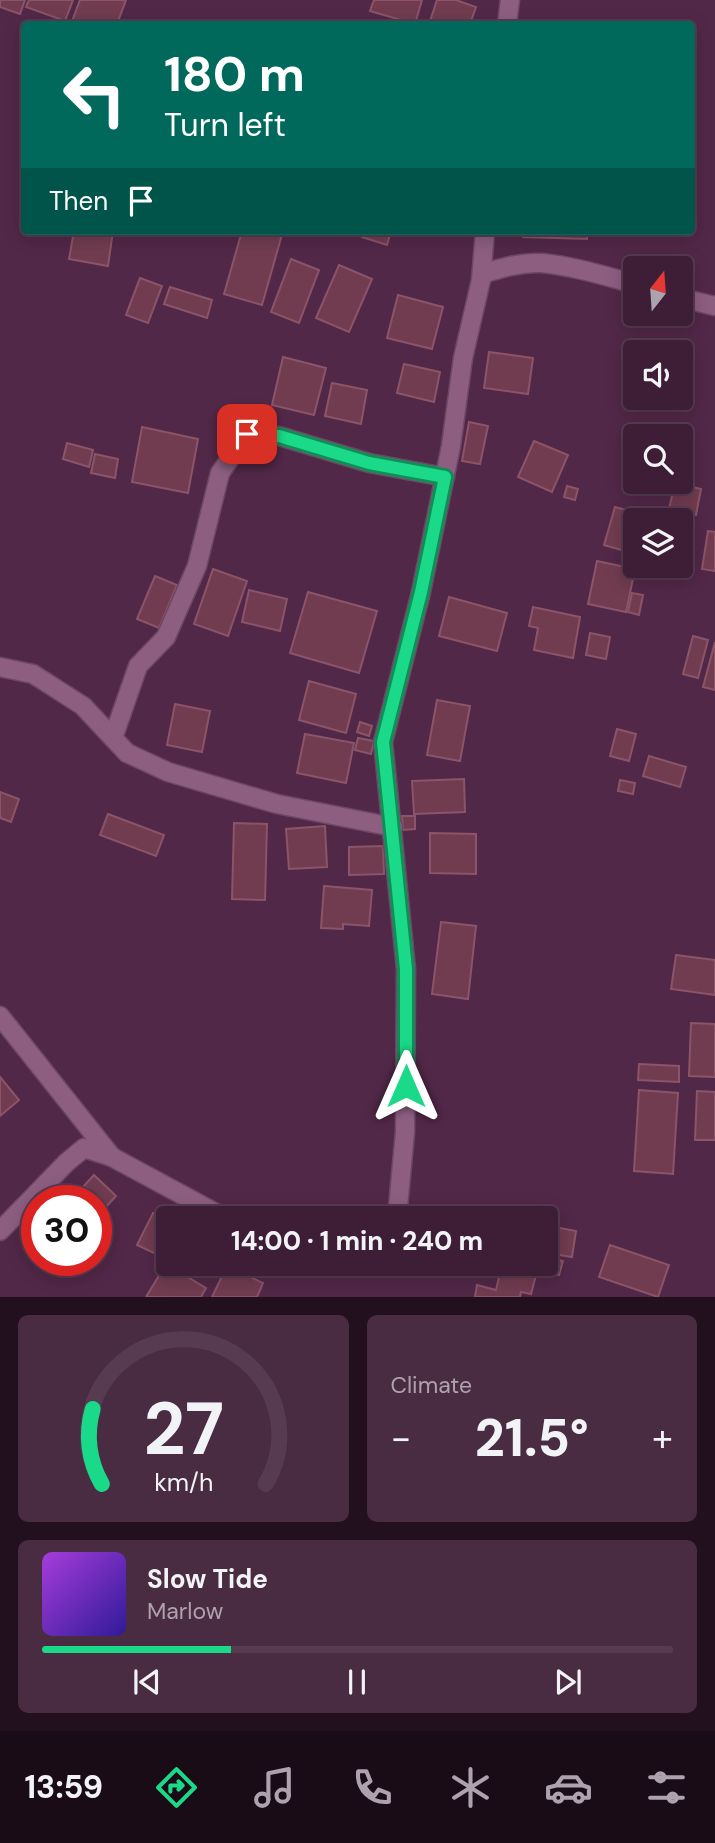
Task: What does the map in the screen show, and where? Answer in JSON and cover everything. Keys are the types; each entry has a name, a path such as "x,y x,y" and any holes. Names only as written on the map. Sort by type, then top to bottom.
{"street":[{"path":"507,21 510,0"},
{"path":"398,1206 405,1132 406,969 383,742 421,592 445,477 463,358 482,274 485,235"},
{"path":"482,274 513,265 541,263 574,268 623,281"},
{"path":"693,301 715,306"},
{"path":"113,738 138,666 166,637 197,566 220,473 247,434 279,436 369,463 445,477"},
{"path":"0,667 33,674 83,706 127,753 168,772 277,804 393,827"},
{"path":"0,1016 112,1157"},
{"path":"0,1231 67,1162 85,1148 112,1157 203,1206"}],"building":[{"path":"0,0 25,0 20,14 0,7"},
{"path":"29,0 73,0 65,21 26,7"},
{"path":"80,0 126,0 118,21 72,21"},
{"path":"374,0 422,0 416,21 405,21 370,11"},
{"path":"437,0 456,0 476,7 471,21 430,21"},
{"path":"73,235 112,235 108,266 69,259"},
{"path":"241,235 282,235 262,305 224,294"},
{"path":"363,235 390,235 387,245 362,237"},
{"path":"587,235 587,239 523,237"},
{"path":"291,259 319,270 299,323 271,312"},
{"path":"339,265 372,279 349,332 316,318"},
{"path":"140,278 162,286 148,323 126,315"},
{"path":"170,287 212,300 207,318 164,304"},
{"path":"398,295 443,307 432,349 387,338"},
{"path":"489,352 533,358 528,394 484,388"},
{"path":"283,357 326,368 314,415 272,405"},
{"path":"404,364 440,372 434,402 397,393"},
{"path":"332,383 367,390 361,424 325,416"},
{"path":"469,422 488,426 480,464 462,461"},
{"path":"142,427 198,439 188,493 132,482"},
{"path":"534,441 568,455 552,492 518,477"},
{"path":"67,443 93,450 89,467 63,459"},
{"path":"95,454 118,459 115,478 91,473"},
{"path":"567,486 578,489 575,500 564,497"},
{"path":"693,487 701,489 696,515 693,514 693,508 669,508 672,494 693,494"},
{"path":"615,507 623,509 623,551 604,545"},
{"path":"708,531 715,532 715,571 702,569"},
{"path":"597,561 623,566 623,578 633,578 626,612 588,604"},
{"path":"213,569 247,581 228,636 194,624"},
{"path":"155,576 177,585 159,628 137,619"},
{"path":"249,590 287,599 280,631 242,622"},
{"path":"308,592 377,611 359,673 290,653"},
{"path":"632,593 643,595 639,615 628,612"},
{"path":"449,597 507,613 497,651 439,636"},
{"path":"533,607 580,617 573,658 534,650 538,628 529,626"},
{"path":"590,633 610,637 606,659 586,655"},
{"path":"693,636 708,640 698,678 683,674"},
{"path":"715,642 715,690 703,687"},
{"path":"309,681 356,694 346,733 299,720"},
{"path":"437,700 470,706 460,761 427,755"},
{"path":"175,704 210,711 202,752 167,745"},
{"path":"360,722 372,726 369,736 357,732"},
{"path":"617,729 636,734 629,761 610,756"},
{"path":"305,734 354,743 346,783 297,773"},
{"path":"358,738 374,741 371,754 355,750"},
{"path":"649,756 686,767 680,787 643,776"},
{"path":"464,779 465,812 414,814 412,781"},
{"path":"620,780 635,783 633,794 618,791"},
{"path":"0,792 19,799 11,822 0,818"},
{"path":"108,814 164,835 156,856 100,835"},
{"path":"402,816 415,816 415,829 403,830"},
{"path":"234,823 267,824 265,900 232,899"},
{"path":"325,826 327,867 289,869 286,829"},
{"path":"430,833 476,834 476,874 430,873"},
{"path":"383,846 384,874 349,875 349,847"},
{"path":"324,886 372,890 369,926 343,924 343,929 321,928"},
{"path":"441,922 476,926 468,999 432,994"},
{"path":"676,955 715,960 715,995 671,989"},
{"path":"691,1023 715,1024 715,1077 689,1076"},
{"path":"639,1064 679,1066 679,1082 638,1080"},
{"path":"0,1077 19,1100 0,1116"},
{"path":"639,1090 678,1093 673,1174 634,1171"},
{"path":"697,1091 715,1092 715,1140 695,1140"},
{"path":"94,1175 104,1185 85,1185"},
{"path":"153,1213 156,1214 156,1254 137,1245"},
{"path":"558,1228 576,1231 572,1257 558,1255"},
{"path":"610,1245 669,1265 658,1297 599,1277"},
{"path":"558,1260 563,1261 558,1275"},
{"path":"159,1276 186,1276 206,1288 201,1297 146,1297"},
{"path":"222,1276 248,1276 263,1283 257,1297 212,1297"},
{"path":"499,1276 536,1276 531,1294 521,1292 520,1297 475,1297 477,1285 496,1290"}],"route":[{"path":"247,434 279,436 369,463 445,477 421,592 383,742 406,969 406,1086"}]}
